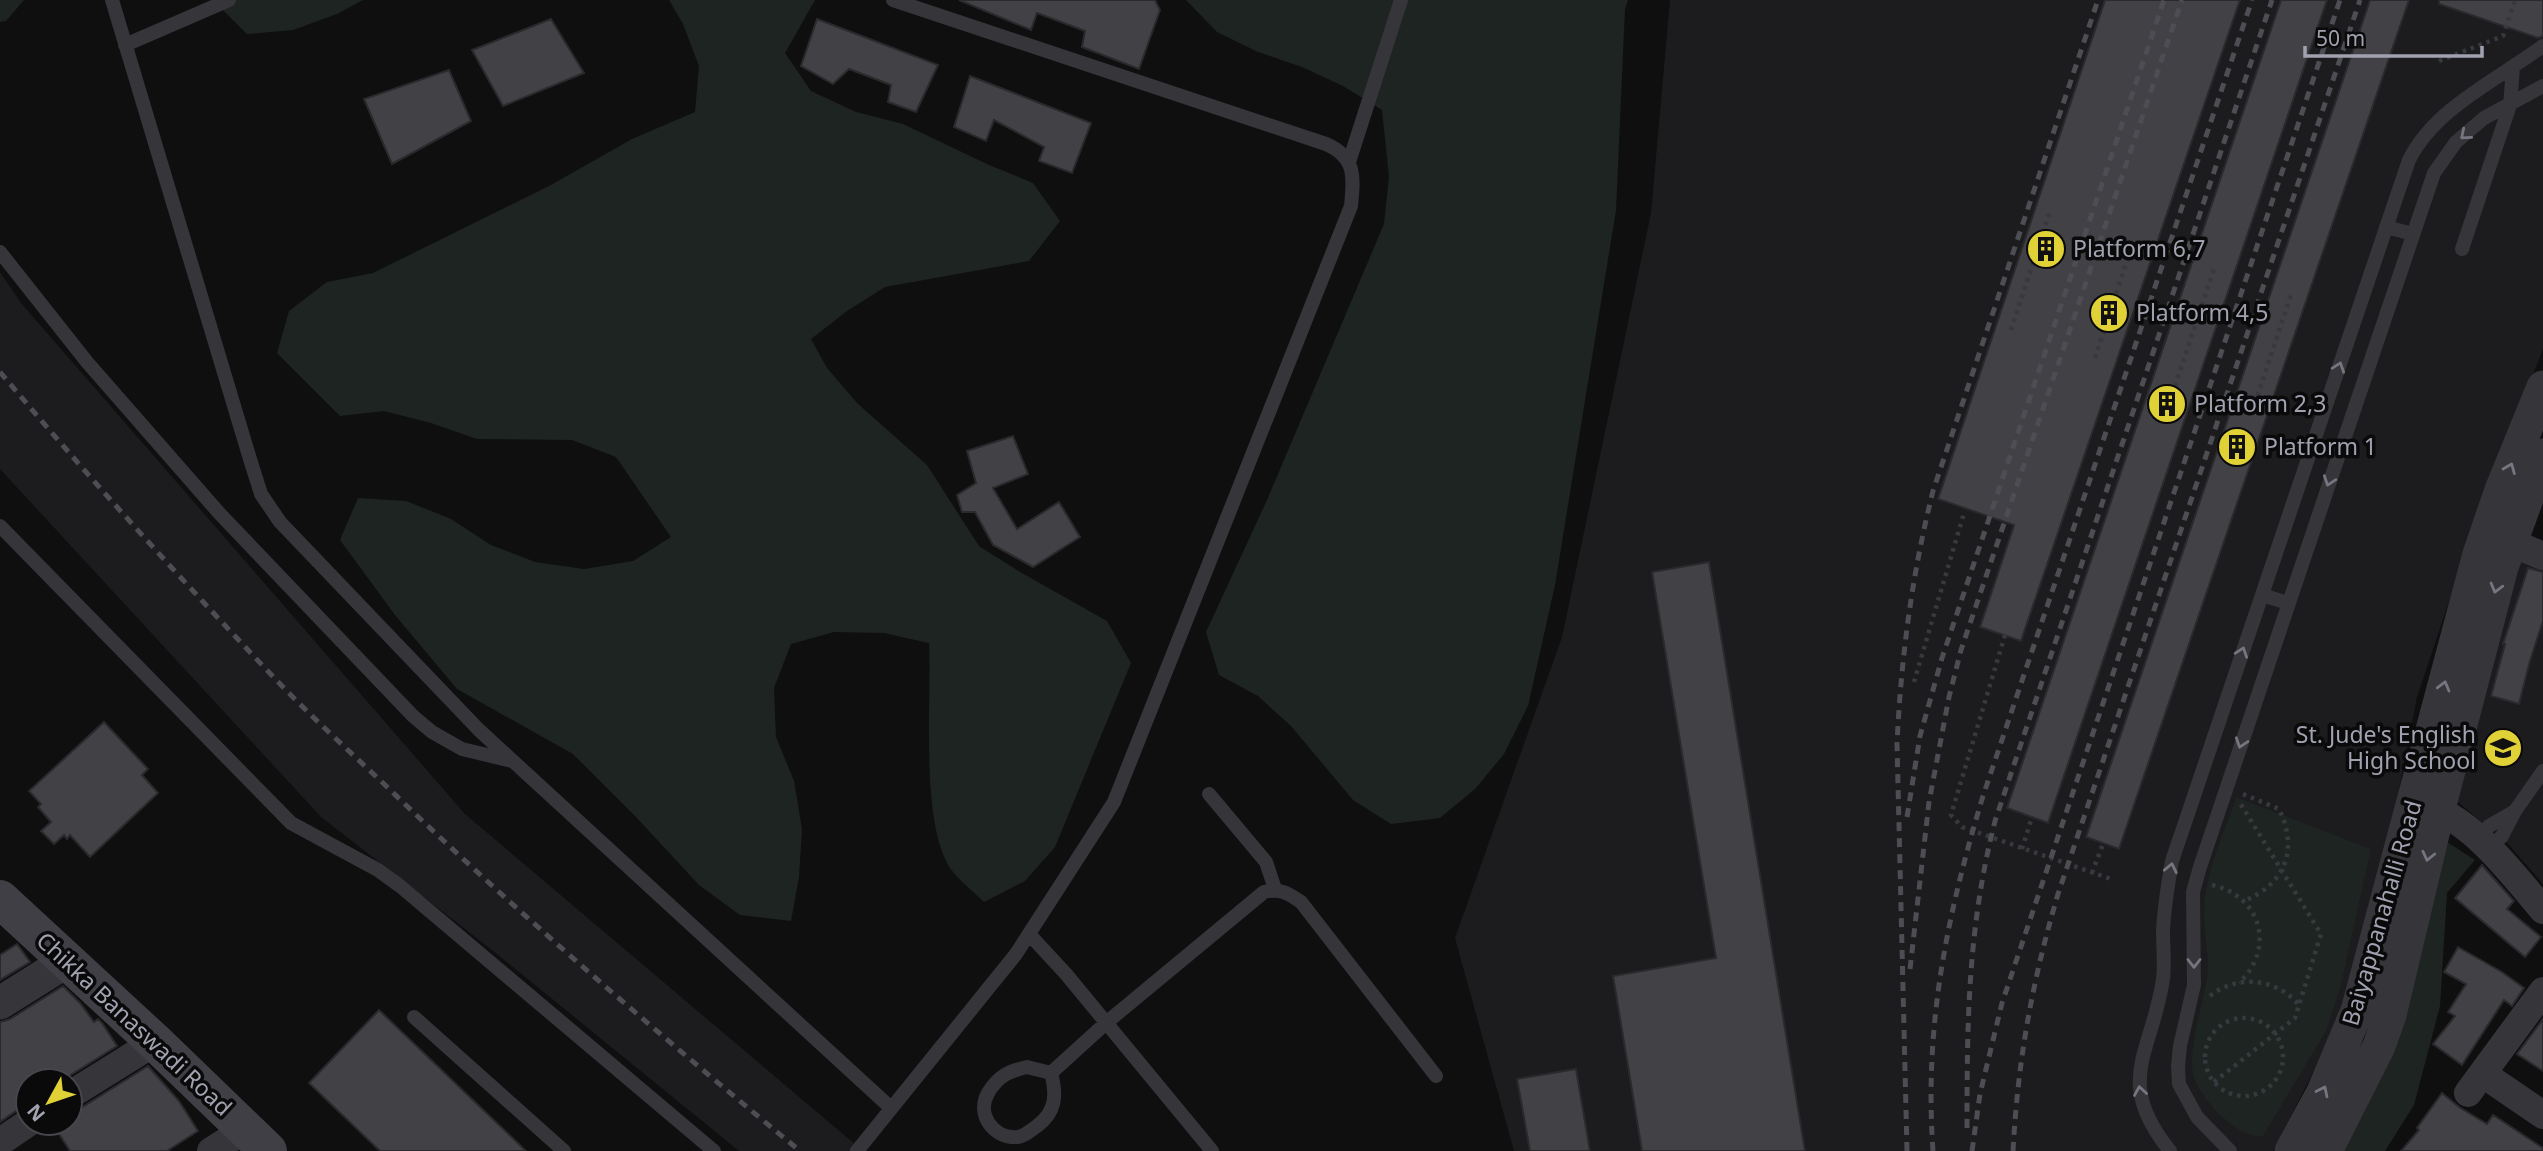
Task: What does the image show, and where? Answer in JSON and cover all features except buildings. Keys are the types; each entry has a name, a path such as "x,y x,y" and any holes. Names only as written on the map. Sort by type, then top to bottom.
{"main road":[{"name":"Chikka Banaswadi Road","path":"0,898 257,1140"}],"street":[{"name":"Baiyappanahalli Road","path":"2326,1151 2379,1046 2390,1014 2426,806 2479,554 2501,490 2543,387"},
{"name":"Baiyappanahalli Road","path":"2291,1151 2323,1092 2357,1011 2510,542 2543,455"},
{"path":"2510,542 2543,556"},
{"path":"2426,806 2484,844 2543,909"},
{"path":"0,1003 66,961"},
{"path":"2543,991 2476,1084 2543,1115"},
{"path":"84,1086 155,1042"},
{"path":"211,1151 257,1140"}],"lane":[{"path":"112,0 261,494 280,522 479,730 891,1108"},
{"path":"125,45 229,0"},
{"path":"857,1151 1016,954 1114,802 1351,206 1353,182 1349,162 1340,150 892,0"},
{"path":"1349,162 1401,0"},
{"path":"2171,1151 2148,1119 2141,1102 2138,1081 2140,1061 2163,978 2165,898 2172,861 2409,160 2427,131 2441,116 2543,46"},
{"path":"2462,249 2510,105 2513,68"},
{"path":"2230,1151 2197,1117 2179,1084 2179,1046 2193,985 2194,887 2434,173 2447,152 2484,118 2543,86"},
{"path":"2386,226 2413,234"},
{"path":"0,252 87,362 219,514 413,716 432,732 462,749 513,761"},
{"path":"2325,408 2350,417"},
{"path":"0,526 291,823 378,870 400,886 714,1151"},
{"path":"2262,595 2288,603"},
{"path":"2484,844 2489,826 2515,811 2543,771"},
{"path":"1209,794 1266,862 1275,889"},
{"path":"1051,1073 1106,1023 1264,892 1275,889 1286,891 1301,902 1436,1076"},
{"path":"1029,934 1212,1151"},
{"path":"414,1017 564,1151"},
{"path":"1027,1067 1051,1073 1055,1096 1052,1110 1042,1122 1018,1137 998,1133 988,1124 984,1114 984,1100 999,1078 1009,1071 1027,1067"}],"path":[{"path":"2439,61 2503,36 2515,0"},
{"path":"2011,330 2049,214"},
{"path":"2095,358 2133,242"},
{"path":"2175,386 2214,269"},
{"path":"2252,412 2291,295"},
{"path":"1914,682 1964,513"},
{"path":"2006,635 1951,816 1962,827 2111,879"},
{"path":"2230,786 2279,809 2288,833 2287,859 2282,871 2264,891 2244,901"},
{"path":"2214,1082 2295,1018 2321,934 2230,786"},
{"path":"2022,849 2032,817"},
{"path":"2092,873 2103,844"},
{"path":"2194,887 2213,885 2222,888 2244,901 2257,920 2259,947 2255,965 2239,983"},
{"path":"2207,999 2225,986 2239,983 2267,984 2283,990 2299,1005"},
{"path":"2247,1018 2258,1021 2275,1034 2281,1046 2282,1069 2270,1087 2262,1093 2241,1097 2231,1095 2214,1082 2207,1072 2204,1061 2209,1039 2215,1030 2235,1019 2247,1018"}],"shaded area":[{"path":"0,0 24,0 6,21 0,22"},
{"path":"216,0 363,0 337,14 293,30 247,34"},
{"path":"669,0 815,0 785,53 811,91 856,112 903,124 1033,183 1060,221 1029,261 885,287 847,311 811,339 827,368 858,404 927,465 979,546 1107,621 1131,663 1055,847 1025,881 984,902 953,872 942,852 935,826 929,762 929,643 884,633 834,632 791,644 774,688 776,737 794,781 802,829 799,877 791,921 740,915 699,885 573,754 457,689 395,615 340,540 358,498 406,501 451,519 491,545 535,562 584,569 633,561 671,537 616,457 572,440 477,439 384,411 340,416 277,353 289,311 327,282 373,273 551,185 632,139 695,112 699,66 683,24"},
{"path":"1186,0 1628,0 1625,9 1616,210 1555,585 1528,706 1504,754 1475,789 1440,818 1391,824 1353,800 1291,726 1258,696 1219,675 1206,632 1267,500 1384,224 1389,177 1382,110 1343,86 1302,67 1258,52 1217,32"},
{"path":"1670,0 2543,0 2543,349 2477,518 2417,697 2397,800 2347,998 2319,1061 2273,1151 1514,1151 1455,938 1562,637 1651,213"},
{"path":"0,272 21,303 465,814 863,1151 739,1151 492,950 321,817 0,469"},
{"name":"St. Jude's English High School","path":"2519,560 2543,570 2543,884 2509,845 2452,797"},
{"path":"2236,797 2371,849 2340,989 2326,1031 2263,1136 2242,1131 2210,1105 2196,1083 2192,1064 2208,970 2204,914 2207,884"},
{"path":"2441,838 2475,860 2447,893 2440,1006 2414,1105 2385,1151 2337,1151"}],"railway":[{"path":"1907,1151 1897,744 1901,680 1913,585 1933,491 2098,0"},
{"path":"1907,817 1920,736 1942,658 2164,0"},
{"path":"1910,969 1929,802 1961,650 2182,0"},
{"path":"1933,1151 1931,1104 1935,1015 1949,927 1970,840 2252,0"},
{"path":"1967,1128 1969,1011 1974,936 1995,821 2272,0"},
{"path":"1972,1151 1980,1094 2002,1003 2340,0"},
{"path":"2013,1151 2018,1084 2028,1021 2058,894 2360,0"},
{"path":"0,372 138,531 307,711 536,925 640,1017 800,1151"}],"place":[{"name":"Platform 6,7","path":"2046,249"},
{"name":"Platform 4,5","path":"2109,313"},
{"name":"Platform 2,3","path":"2167,404"},
{"name":"Platform 1","path":"2237,447"},
{"name":"St. Jude's English High School","path":"2503,748"}]}
